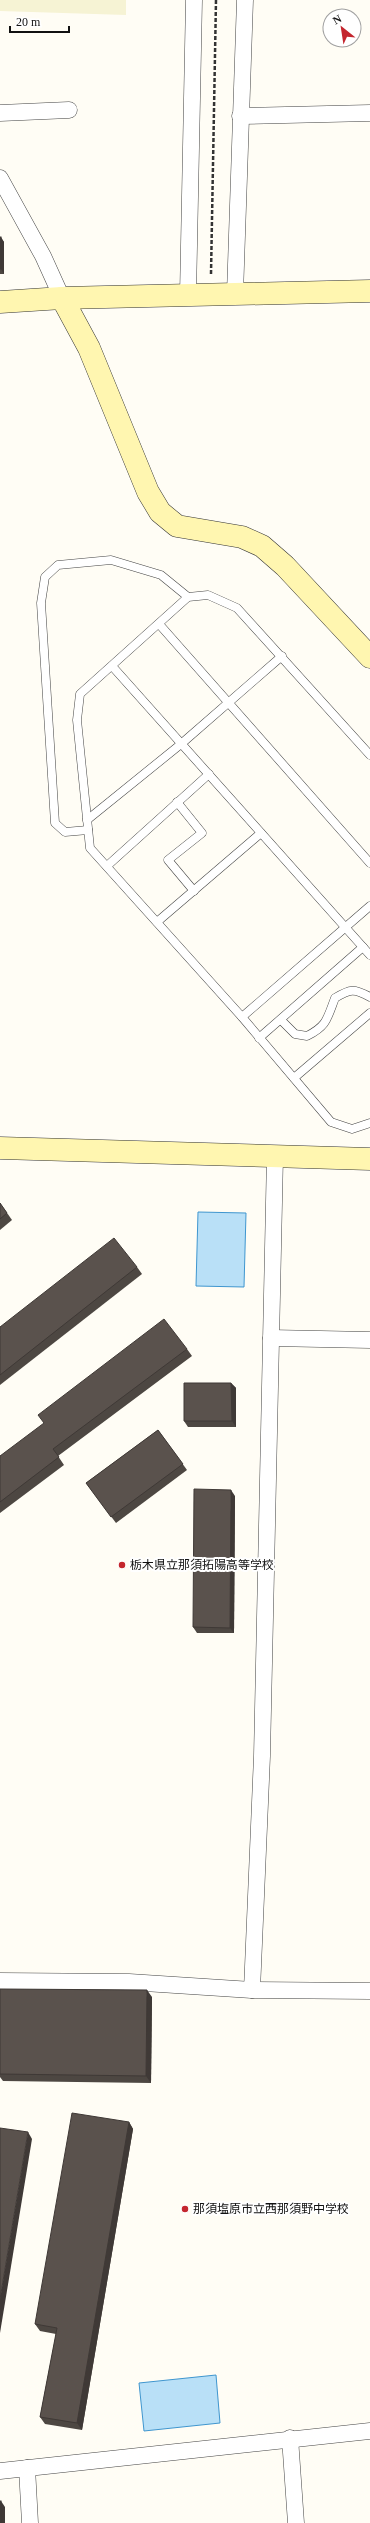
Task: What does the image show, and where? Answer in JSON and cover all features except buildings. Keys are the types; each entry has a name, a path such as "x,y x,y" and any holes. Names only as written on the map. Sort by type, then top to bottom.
{"street":[{"path":"188,295 194,0"},
{"path":"235,294 245,0"},
{"path":"0,113 69,110"},
{"path":"240,116 370,113"},
{"path":"0,178 43,256 62,298 89,348 148,492 160,512 177,526 242,537 262,546 285,566 370,657"},
{"path":"0,302 62,298 370,291"},
{"path":"0,1148 370,1159"},
{"path":"252,1990 262,1756 275,1156"},
{"path":"271,1338 370,1340"},
{"path":"0,1981 128,1982 252,1990 370,1991"},
{"path":"0,2471 290,2438 370,2431"},
{"path":"290,2438 296,2523"},
{"path":"27,2468 30,2523"}],"lane":[{"path":"88,830 65,832 55,822 41,603 45,577 58,565 111,560 161,574 188,597"},
{"path":"370,755 237,608 208,595 188,597 80,694 78,720 90,848 158,922 332,1122 352,1129 370,1123"},
{"path":"158,624 370,863"},
{"path":"87,820 181,744 227,702 282,656"},
{"path":"112,666 370,955"},
{"path":"108,866 209,774"},
{"path":"177,802 202,833 168,860 194,891"},
{"path":"158,922 261,833"},
{"path":"242,1018 370,906"},
{"path":"259,1038 363,947"},
{"path":"281,1020 295,1034 307,1036 320,1030 328,1019 335,998 347,991 358,990 370,996"},
{"path":"294,1078 370,1013"}],"path":[{"path":"211,294 216,0"}],"shaded area":[{"path":"0,0 126,0 126,15 0,11"}],"water":[{"path":"198,1212 246,1213 244,1287 196,1286"},
{"path":"216,2375 220,2423 144,2431 139,2383"}],"place":[{"name":"栃木県立那須拓陽高等学校","path":"122,1565"},
{"name":"那須塩原市立西那須野中学校","path":"185,2209"}]}
